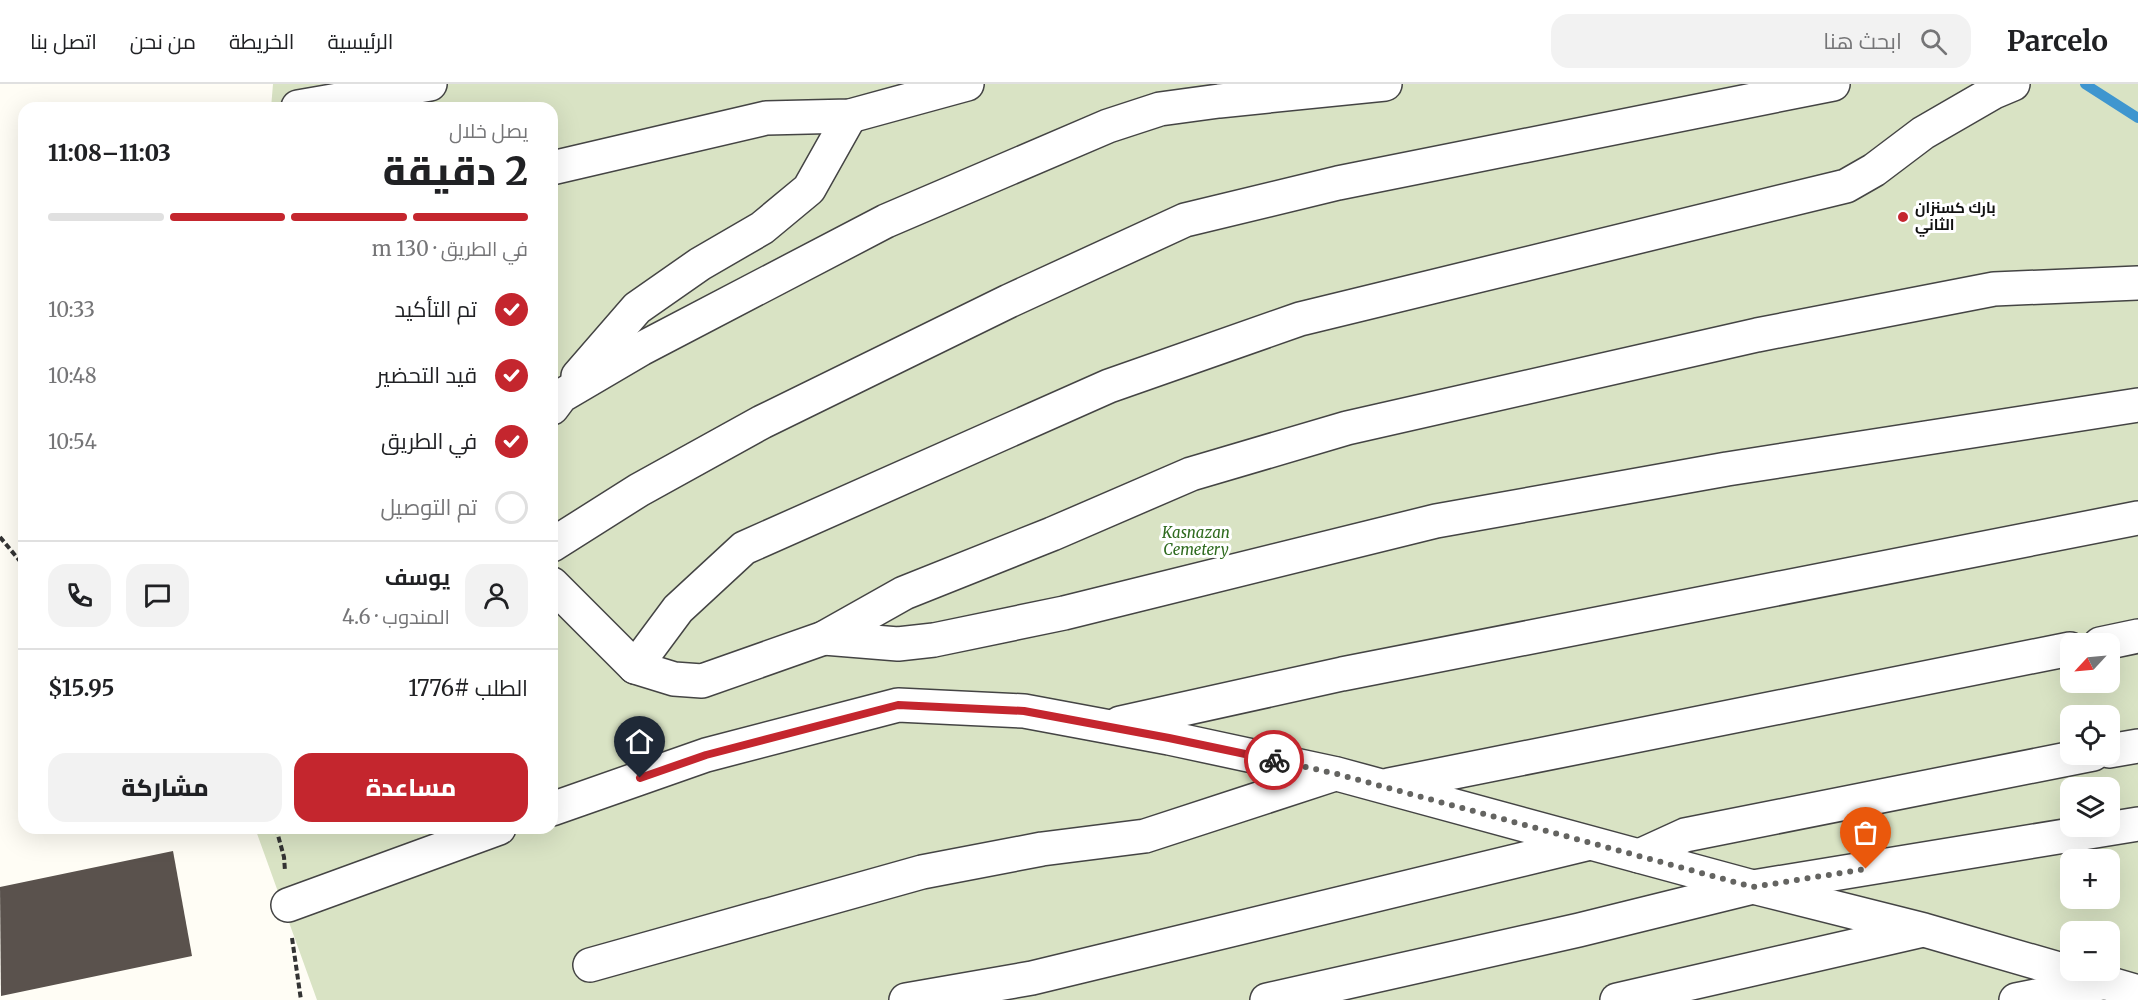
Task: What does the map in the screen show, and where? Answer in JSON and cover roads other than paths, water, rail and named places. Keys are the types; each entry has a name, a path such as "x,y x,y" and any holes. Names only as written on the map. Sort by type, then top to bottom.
{"lane":[{"path":"298,100 430,84"},
{"path":"558,167 766,118 850,116 967,84"},
{"path":"558,401 641,349 886,221 1108,126 1172,107 1219,100 1385,84"},
{"path":"558,541 639,490 762,422 1009,301 1185,220 1338,183 1833,84"},
{"path":"635,667 678,609 744,548 1109,386 1300,319 1846,186 1874,170 1923,133 1994,92 2013,84"},
{"path":"558,401 637,308 700,264 762,228 809,189 850,116"},
{"path":"558,590 635,667 674,679 702,681 824,638 904,593 1052,534 1191,474 1347,428 1757,335 1994,289 2138,283"},
{"path":"824,638 898,644 934,640 1064,613 1436,521 1727,469 2138,405"},
{"path":"1104,726 1342,674 2138,518"},
{"path":"2120,640 2138,636"},
{"path":"1384,786 2060,652"},
{"path":"558,807 706,755 898,705 1024,711 1169,738 1337,774 1753,887 1924,930 2138,992"},
{"path":"2120,749 2138,746"},
{"path":"1639,856 1685,835 2060,760"},
{"path":"590,964 922,872 1042,849 1145,836 1337,774"},
{"path":"1267,1000 1568,933 1753,887 2138,824"},
{"path":"288,905 483,834"},
{"path":"906,1000 1032,978 1590,843"},
{"path":"1617,1000 1924,930"},
{"path":"2016,1000 2107,982"}],"waterway":[{"path":"2085,84 2138,118"}],"place":[{"name":"بارك كسنزان الثاني","path":"1903,217"}],"park label":[{"name":"Kasnazan Cemetery","path":"1196,542"}]}
